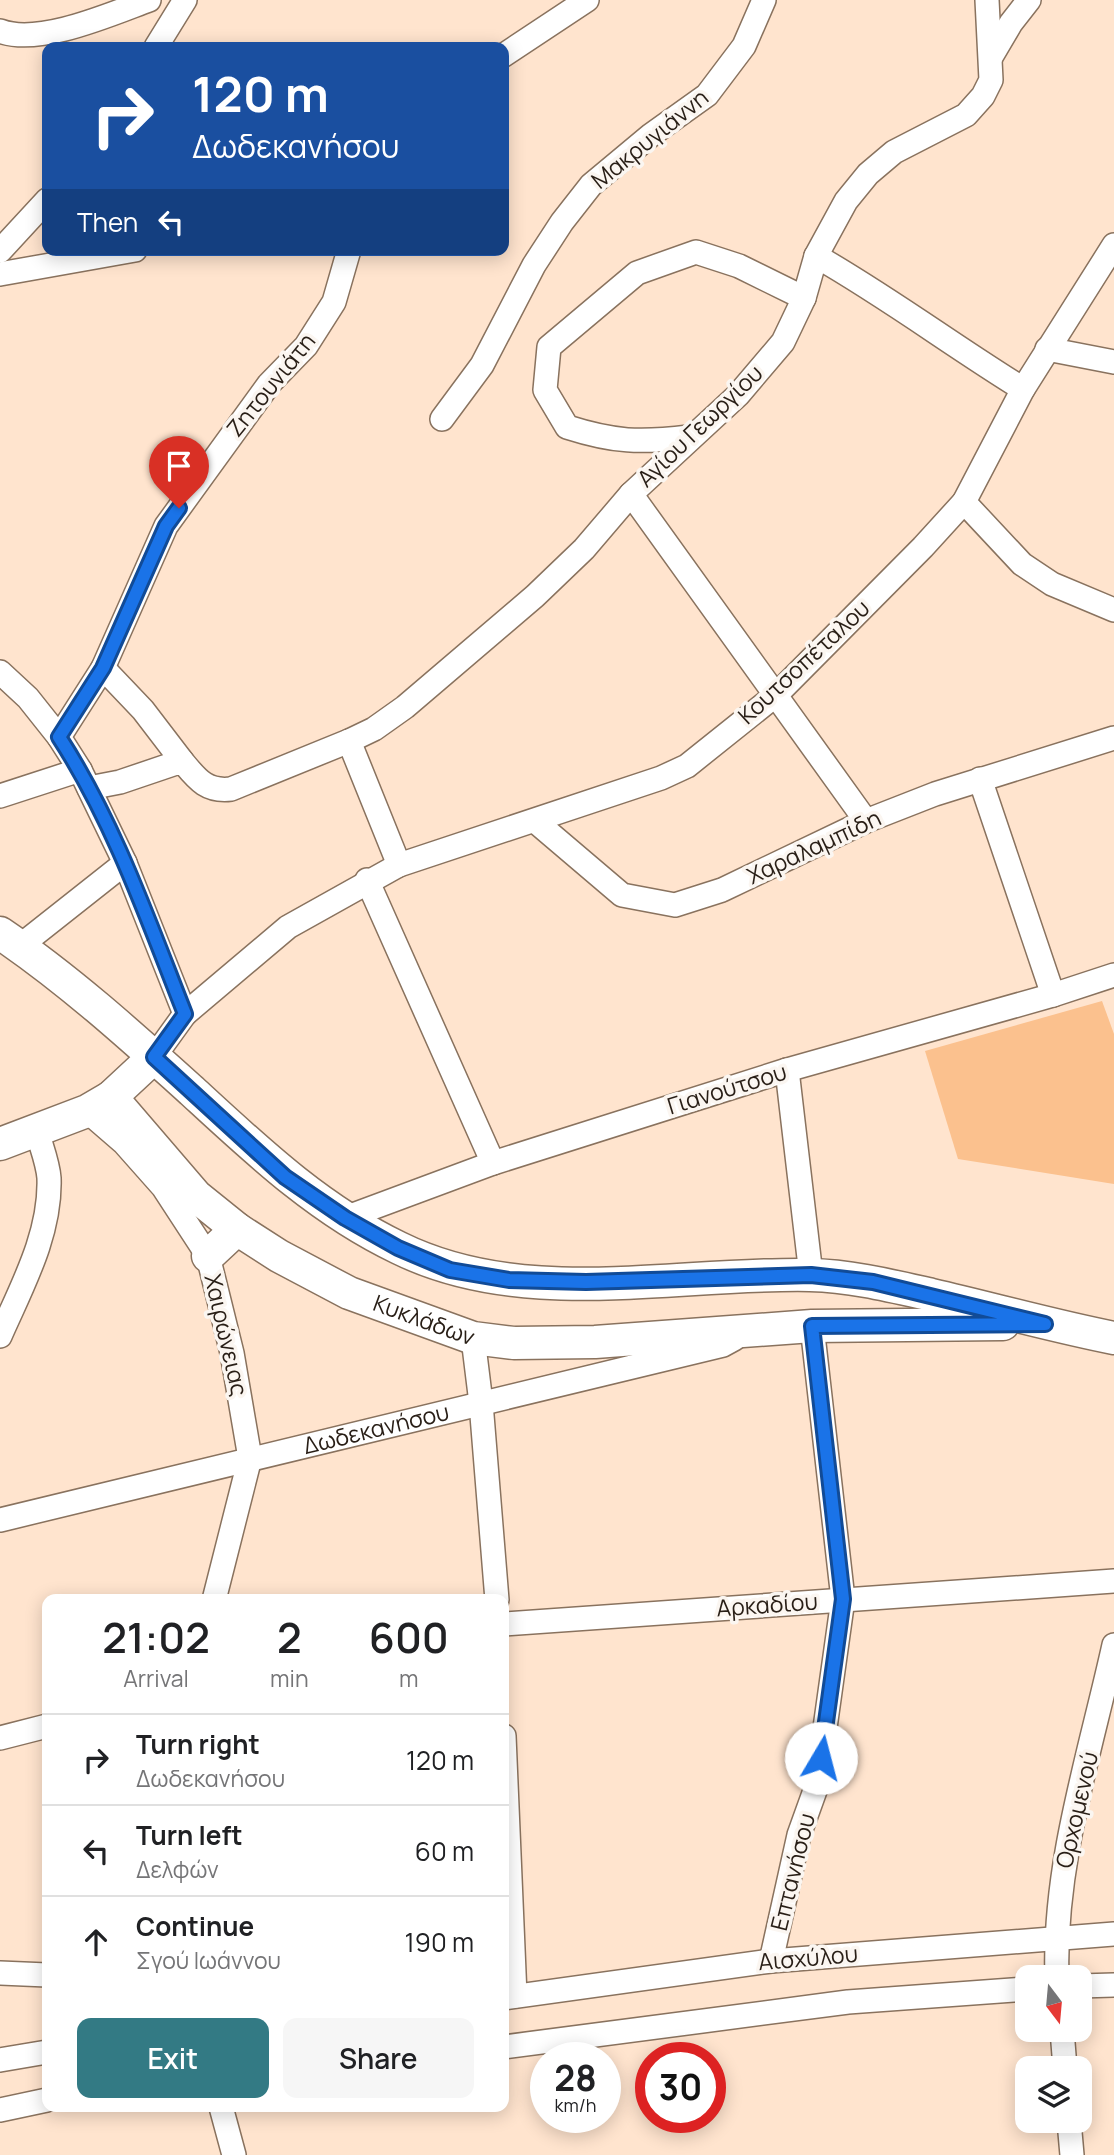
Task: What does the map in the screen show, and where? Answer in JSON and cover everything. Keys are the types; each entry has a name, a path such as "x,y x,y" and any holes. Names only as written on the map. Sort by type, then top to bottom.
{"main road":[{"path":"10,940 154,1057 285,1177 345,1218 398,1248 450,1270 509,1280 586,1282 811,1275 873,1282 1114,1338"},
{"path":"0,1144 99,1104 154,1057"},
{"name":"Κυκλάδων","path":"99,1104 196,1195 237,1229 279,1256 349,1293 473,1338 514,1343 594,1342 812,1326"},
{"path":"208,1256 237,1229"},
{"path":"812,1326 1045,1324"}],"street":[{"path":"0,31 8,34 47,33 149,0"},
{"path":"159,42 185,0"},
{"path":"509,52 586,0"},
{"name":"Μακρυγιάννη","path":"442,419 482,365 534,265 562,222 591,185 650,135 707,95 744,46 764,0"},
{"path":"988,0 990,57"},
{"name":"Αγίου Γεωργίου","path":"182,761 202,784 215,791 231,789 349,741 374,729 405,707 535,596 584,549 631,494 690,437 738,396 783,342 804,298 816,256 846,201 868,174 894,152 966,115 983,96 991,80 990,57 1029,0"},
{"path":"0,251 42,205"},
{"name":"Κουτσοπέταλου","path":"154,1057 185,1014 288,927 367,880 399,865 535,821 687,766 777,694 964,502 1023,389 1114,245"},
{"path":"690,437 649,442 607,440 567,427 545,390 549,347 637,273 696,252 739,266 804,298"},
{"path":"0,274 101,256"},
{"name":"Ζητουνιάτη","path":"59,737 103,668 166,526 260,395 306,346 334,302 347,256"},
{"path":"816,256 878,291 966,354 1023,389"},
{"path":"1047,349 1114,362"},
{"path":"631,494 866,821"},
{"path":"964,502 1022,564 1052,584 1114,610"},
{"path":"0,796 84,779 120,782 182,761 143,710 103,668"},
{"path":"0,672 28,698 59,737 84,779 125,863 185,1014"},
{"name":"Χαραλαμπίδη","path":"535,821 622,895 675,905 722,890 866,821 980,779 1114,738"},
{"path":"349,741 399,865"},
{"path":"980,779 1053,995"},
{"path":"10,940 125,863"},
{"path":"367,880 493,1163"},
{"name":"Γιανούτσου","path":"345,1218 493,1163 787,1070 1053,995 1112,983"},
{"path":"787,1070 811,1275"},
{"name":"Χαιρώνειας","path":"99,1104 124,1143 163,1187 208,1256 232,1353 250,1458 216,1594"},
{"path":"0,1336 36,1254 48,1209 49,1175 37,1131"},
{"name":"Επτανήσου","path":"771,1961 799,1835 817,1785 843,1599 812,1326"},
{"name":"Δωδεκανήσου","path":"0,1520 723,1345 748,1329"},
{"path":"473,1338 497,1594"},
{"name":"Αρκαδίου","path":"509,1624 1114,1581"},
{"name":"Ορχομενού","path":"1057,1965 1056,1937 1060,1886 1114,1645"},
{"path":"0,1738 42,1727"},
{"name":"Αισχύλου","path":"510,1997 771,1961 1114,1934"},
{"path":"509,1954 510,1997"},
{"path":"0,1973 42,1975"},
{"path":"1092,1985 1114,1984"},
{"name":"Αισχύλου","path":"509,2046 848,2002 1015,1990"},
{"path":"0,2060 42,2053"},
{"path":"0,2110 42,2101"},
{"path":"221,2112 234,2155"},
{"path":"1070,2133 1072,2155"}],"shaded area":[{"path":"1102,1001 1114,1034 1114,1184 958,1159 925,1051"}],"route":[{"path":"179,508 166,526 103,668 59,737 80,769 125,863 185,1014 154,1057 285,1177 345,1218 398,1248 450,1270 509,1280 586,1282 811,1275 873,1282 1045,1324 812,1326 843,1599 821,1758"}]}
